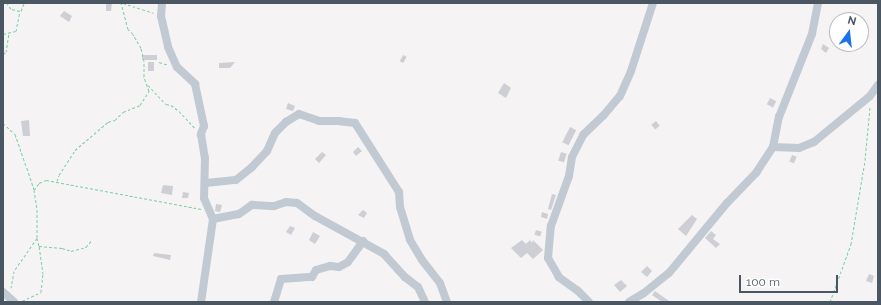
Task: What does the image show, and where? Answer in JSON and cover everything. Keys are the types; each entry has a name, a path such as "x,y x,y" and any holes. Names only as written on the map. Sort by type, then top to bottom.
{"street":[{"path":"162,3 162,16 168,47 177,67 195,84 204,126 201,134 206,158 206,184 204,198 213,219 201,302"},
{"path":"589,302 578,290 559,277 548,258 551,226 569,176 572,157 583,135 603,116 620,96 631,71 653,3"},
{"path":"629,302 644,293 669,273 727,203 756,173 772,147 779,117 812,34 818,3"},
{"path":"772,147 799,148 814,142 870,96 878,85"},
{"path":"206,184 236,180 252,167 267,151 275,133 286,122 299,114 319,121 355,123 399,192 400,207 410,240 422,260 440,283 447,302"},
{"path":"213,219 239,214 252,205 274,206 286,202 296,203 315,216 363,241 384,254 405,277 418,287 425,302"},
{"path":"274,302 281,280 312,277 316,270 330,266 339,267 348,262 363,241"},
{"path":"3,292 16,301"}],"path":[{"path":"7,3 11,9 20,11"},
{"path":"3,34 16,31 20,11 24,3"},
{"path":"122,3 162,16"},
{"path":"57,181 59,175 75,150 82,143 108,122 115,120 123,112 140,105 149,91 144,77 144,61 141,48 133,34 128,29 122,3"},
{"path":"3,54 6,52 9,32 7,33"},
{"path":"147,84 166,104 179,111 201,134"},
{"path":"830,302 851,244 865,160 870,96"},
{"path":"3,123 15,134 34,190 37,209 37,238 43,274 41,292 16,301 11,284 14,271 37,238"},
{"path":"34,190 41,182 46,180 57,181 136,198 208,210"},
{"path":"39,246 62,248 71,251 86,247 91,241"}],"building":[{"path":"106,3 112,3 111,11 106,11"},
{"path":"64,11 72,16 69,22 60,16"},
{"path":"823,44 829,48 826,53 821,49"},
{"path":"142,55 157,55 157,60 142,60"},
{"path":"403,55 407,57 403,63 400,61"},
{"path":"148,62 154,62 154,71 148,71"},
{"path":"235,62 230,68 219,68 219,63"},
{"path":"504,83 511,88 506,98 498,93"},
{"path":"770,98 776,101 773,107 767,104"},
{"path":"288,103 295,106 293,111 286,109"},
{"path":"29,120 30,136 23,136 21,121"},
{"path":"656,121 660,126 655,129 651,125"},
{"path":"570,127 576,130 569,145 562,142"},
{"path":"358,147 362,151 356,156 353,152"},
{"path":"322,152 326,155 319,163 315,159"},
{"path":"561,152 567,154 564,162 558,161"},
{"path":"792,155 797,157 794,163 789,161"},
{"path":"163,185 173,186 172,195 161,193"},
{"path":"183,192 189,193 188,198 182,198"},
{"path":"552,194 556,195 551,210 548,209"},
{"path":"216,204 222,205 220,212 215,211"},
{"path":"363,210 367,213 364,218 358,215"},
{"path":"542,212 548,214 547,219 541,217"},
{"path":"692,215 697,219 686,236 678,229"},
{"path":"290,226 295,228 291,235 286,232"},
{"path":"536,230 542,232 540,237 534,235"},
{"path":"711,231 716,235 713,239 720,244 716,248 705,238"},
{"path":"313,232 320,236 315,244 309,240"},
{"path":"522,240 526,244 530,240 532,243 533,240 543,250 533,259 527,253 521,258 511,248"},
{"path":"154,253 171,255 170,260 153,256"},
{"path":"647,266 652,271 647,277 641,272"},
{"path":"869,274 874,276 872,283 866,281"},
{"path":"621,280 627,286 620,292 614,285"},
{"path":"655,291 669,301 662,302 652,295"}]}
